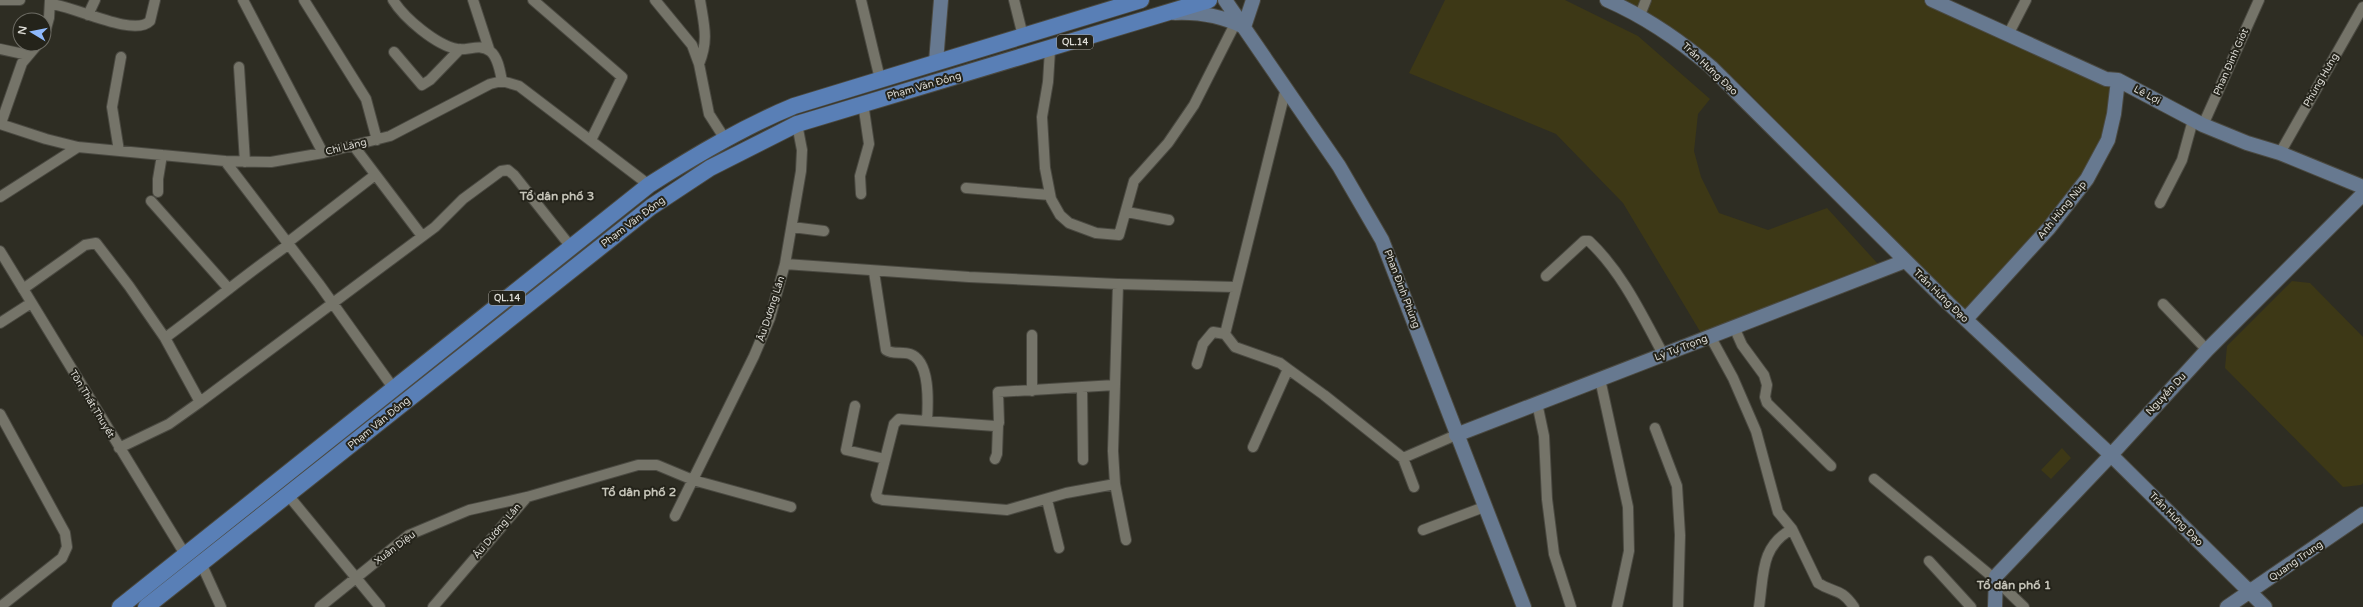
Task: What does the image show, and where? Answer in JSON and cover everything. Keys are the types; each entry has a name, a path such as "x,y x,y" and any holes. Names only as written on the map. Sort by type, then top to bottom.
{"main road":[{"name":"Phạm Văn Đồng","path":"120,607 186,556 648,185 724,139 759,120 794,106 1141,0"},
{"name":"Phạm Văn Đồng","path":"146,607 651,207 710,168 797,124 863,103 1050,50 1204,1"},
{"path":"936,62 941,81"},
{"path":"448,346 457,361"}],"street":[{"path":"0,0 20,0"},
{"path":"88,15 95,0"},
{"path":"49,12 50,2 88,15 118,23 144,24 150,21 155,0"},
{"path":"243,0 322,153"},
{"path":"304,0 366,99 377,140"},
{"path":"392,0 405,16 434,39 460,49 478,47 489,49"},
{"path":"474,0 489,49 496,58 502,81 519,86 648,185"},
{"path":"533,0 622,77 591,140"},
{"path":"655,0 688,38 700,64 709,114 724,139"},
{"path":"700,0 706,37 706,49 700,64"},
{"path":"861,0 880,79"},
{"path":"936,62 941,0"},
{"path":"1014,0 1024,36"},
{"name":"Phan Đình Phùng","path":"1225,0 1239,23 1286,88 1339,166 1382,240 1456,435 1524,607"},
{"path":"1050,50 1048,82 1042,117 1045,168 1050,195 1056,208 1066,221 1096,233 1119,235 1127,212 1134,181 1168,143 1194,105 1253,0"},
{"name":"Trần Hưng Đạo","path":"1607,0 1640,15 1682,42 1711,67 1905,261 2111,455 2265,607"},
{"path":"1640,15 1646,0"},
{"path":"2011,29 2026,0"},
{"name":"Phan Đình Giót","path":"2160,204 2259,0"},
{"path":"1204,1 1239,23"},
{"path":"1942,1 2011,29 2109,72 2118,80"},
{"name":"Lê Lợi","path":"1942,1 2106,79 2118,80 2198,123 2247,143 2280,153 2363,187"},
{"name":"Phùng Hưng","path":"2280,153 2363,7"},
{"path":"1167,13 1211,15 1239,23"},
{"path":"0,49 28,55"},
{"path":"394,52 422,85 430,80 460,49"},
{"path":"0,123 20,68 31,52"},
{"path":"119,151 112,107 121,57"},
{"path":"239,67 244,162"},
{"name":"Anh Hùng Núp","path":"1966,319 2049,228 2088,179 2108,140 2115,108 2118,80"},
{"name":"Chi Lăng","path":"0,123 46,139 78,147 225,161 270,162 322,153 377,140 416,124 490,84 502,81"},
{"path":"1225,334 1235,287 1286,88"},
{"path":"861,194 860,176 869,144 863,103"},
{"name":"Âu Dương Lân","path":"674,516 754,356 770,318 785,264 801,172 802,150 797,124"},
{"path":"352,145 422,236"},
{"path":"0,197 78,147"},
{"path":"158,192 158,179 162,155"},
{"path":"225,161 332,302 394,389"},
{"path":"119,448 169,424 200,402 422,236 469,195 504,170 514,175 571,247"},
{"path":"165,338 375,175"},
{"path":"966,188 1050,195"},
{"name":"Nguyễn Du","path":"1995,579 2207,350 2363,194"},
{"path":"151,201 229,289"},
{"path":"1127,212 1169,220"},
{"path":"792,227 824,231"},
{"path":"1546,276 1584,241 1589,241 1598,250 1635,300 1663,354"},
{"path":"22,289 85,245 96,243 129,286 165,338 200,402"},
{"name":"Tôn Thất Thuyết","path":"0,251 186,556"},
{"name":"Lý Tự Trọng","path":"1456,435 1905,261"},
{"path":"785,264 874,272 1118,284 1235,287"},
{"path":"874,272 880,322 886,350 911,354 921,365 928,392 927,421"},
{"path":"1118,284 1115,385 1115,484 1126,540"},
{"path":"0,323 31,303"},
{"path":"2163,304 2207,350"},
{"path":"1734,327 1742,344 1764,375 1767,385 1765,397 1767,403 1831,466"},
{"path":"1197,364 1207,336 1213,332 1225,334 1235,346 1274,361 1288,369 1324,395 1402,458 1414,487"},
{"path":"1032,335 1032,391"},
{"path":"1710,336 1733,378 1756,431 1778,512 1792,529 1818,583 1837,590 1846,596 1854,607"},
{"path":"1253,447 1288,369"},
{"path":"1600,379 1628,507 1629,550 1617,607"},
{"path":"994,458 997,454 998,392 1115,385"},
{"path":"1082,387 1082,460"},
{"path":"1537,403 1544,436 1547,499 1554,554 1571,607"},
{"path":"855,406 846,450 885,459"},
{"path":"0,414 65,533 67,546 62,558 0,607"},
{"path":"998,425 899,419 895,421 876,495 880,500 1007,510 1047,500 1066,493 1115,484"},
{"path":"1655,428 1677,486 1680,535 1678,607"},
{"path":"1402,458 1456,435"},
{"name":"Âu Dương Lân","path":"433,607 527,497 638,465 657,465 693,480"},
{"path":"1874,479 1995,579 2024,607"},
{"path":"693,480 791,507"},
{"path":"288,495 380,607"},
{"name":"Xuân Diệu","path":"320,607 409,535 469,510 527,497"},
{"path":"1047,500 1059,548"},
{"path":"1423,530 1484,507"},
{"name":"Quang Trung","path":"2227,607 2250,593 2363,514"},
{"path":"1759,607 1768,553 1778,536 1792,529"},
{"path":"1929,561 1971,607"},
{"path":"201,563 221,607"},
{"path":"1995,579 1995,607"}],"shaded area":[{"path":"1445,0 1565,0 1638,36 1710,99 1698,114 1694,151 1701,177 1719,213 1768,230 1827,208 1878,264 1701,333 1623,203 1556,134 1409,73"},
{"path":"1607,0 1933,0 2118,80 2114,114 2087,179 1962,316 1744,88 1682,42"},
{"path":"2292,281 2310,283 2363,337 2363,483 2361,485 2343,487 2225,368 2227,346"},
{"path":"2062,448 2071,458 2051,479 2041,470"}],"district":[{"name":"Tổ dân phố 3","path":"557,196"},
{"name":"Tổ dân phố 2","path":"639,492"},
{"name":"Tổ dân phố 1","path":"2014,585"}]}
